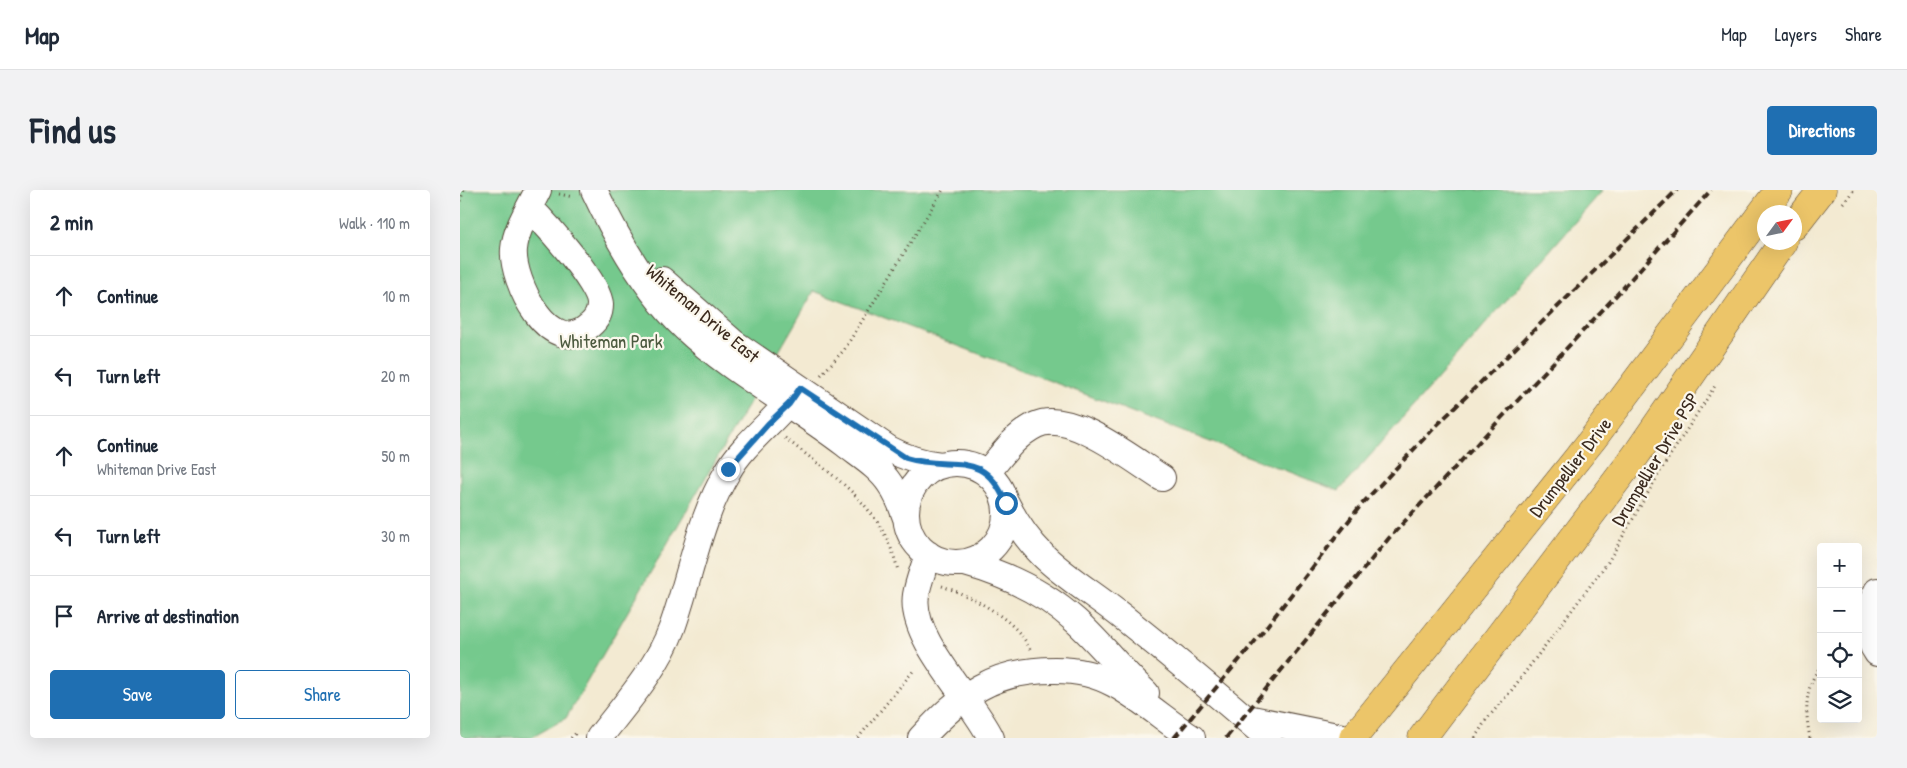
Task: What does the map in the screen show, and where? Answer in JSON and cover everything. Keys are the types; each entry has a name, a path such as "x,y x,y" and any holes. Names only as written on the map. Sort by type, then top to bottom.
{"main road":[{"name":"Drumpellier Drive","path":"1353,738 1592,440 1780,190"},
{"path":"1802,220 1832,197"},
{"path":"1422,738 1636,455 1777,250"},
{"path":"1446,738 1469,676"}],"street":[{"name":"Whiteman Drive East","path":"597,197 624,243 683,300 795,396 890,482 906,518"},
{"name":"Whiteman Drive East","path":"795,396 906,458 923,463 941,465"},
{"path":"599,738 654,663 672,629 710,506 728,469 795,396"},
{"path":"987,474 1006,449 1023,433 1036,424 1052,421 1087,431 1162,478"},
{"path":"1006,503 1007,519 1002,534 993,548 980,558 965,563 952,563 928,554 917,544 910,532 906,518 908,500 914,485 926,473 941,465 957,463 973,466 987,474 999,487 1017,526 1038,552 1062,574 1123,617 1268,738"},
{"path":"928,554 916,595 917,617 926,642 966,696 991,738"},
{"path":"965,563 1017,582 1048,599 1075,621 1144,691 1200,738"},
{"path":"1877,591 1870,604 1868,631 1877,653"},
{"path":"921,738 940,718 966,696 995,678 1030,670 1066,670 1085,673 1112,683 1192,738"},
{"path":"1244,717 1346,738"}],"path":[{"path":"460,200 464,190"},
{"path":"795,396 811,385 844,350 943,190"},
{"path":"1832,197 1854,190"},
{"path":"541,197 597,197"},
{"name":"Drumpellier Drive PSP","path":"1475,738 1486,720 1511,691 1608,562 1664,465 1716,385"},
{"path":"779,433 858,496 887,534 898,570"},
{"path":"936,584 987,605 1026,639 1034,656"},
{"path":"858,738 914,670"},
{"path":"1810,738 1806,718 1807,696 1813,677 1817,672"}],"green space":[{"name":"Whiteman Park","path":"460,190 1603,190 1339,491 814,291 566,718 531,738 460,738"}],"railway":[{"path":"1174,738 1256,640 1361,505 1437,425 1677,190"},
{"path":"1226,738 1389,538 1623,288 1711,190"}],"route":[{"path":"728,469 768,424 789,404 800,388 889,449 906,458 923,463 941,465 957,463 973,466 987,474 999,487 1006,503"}]}
